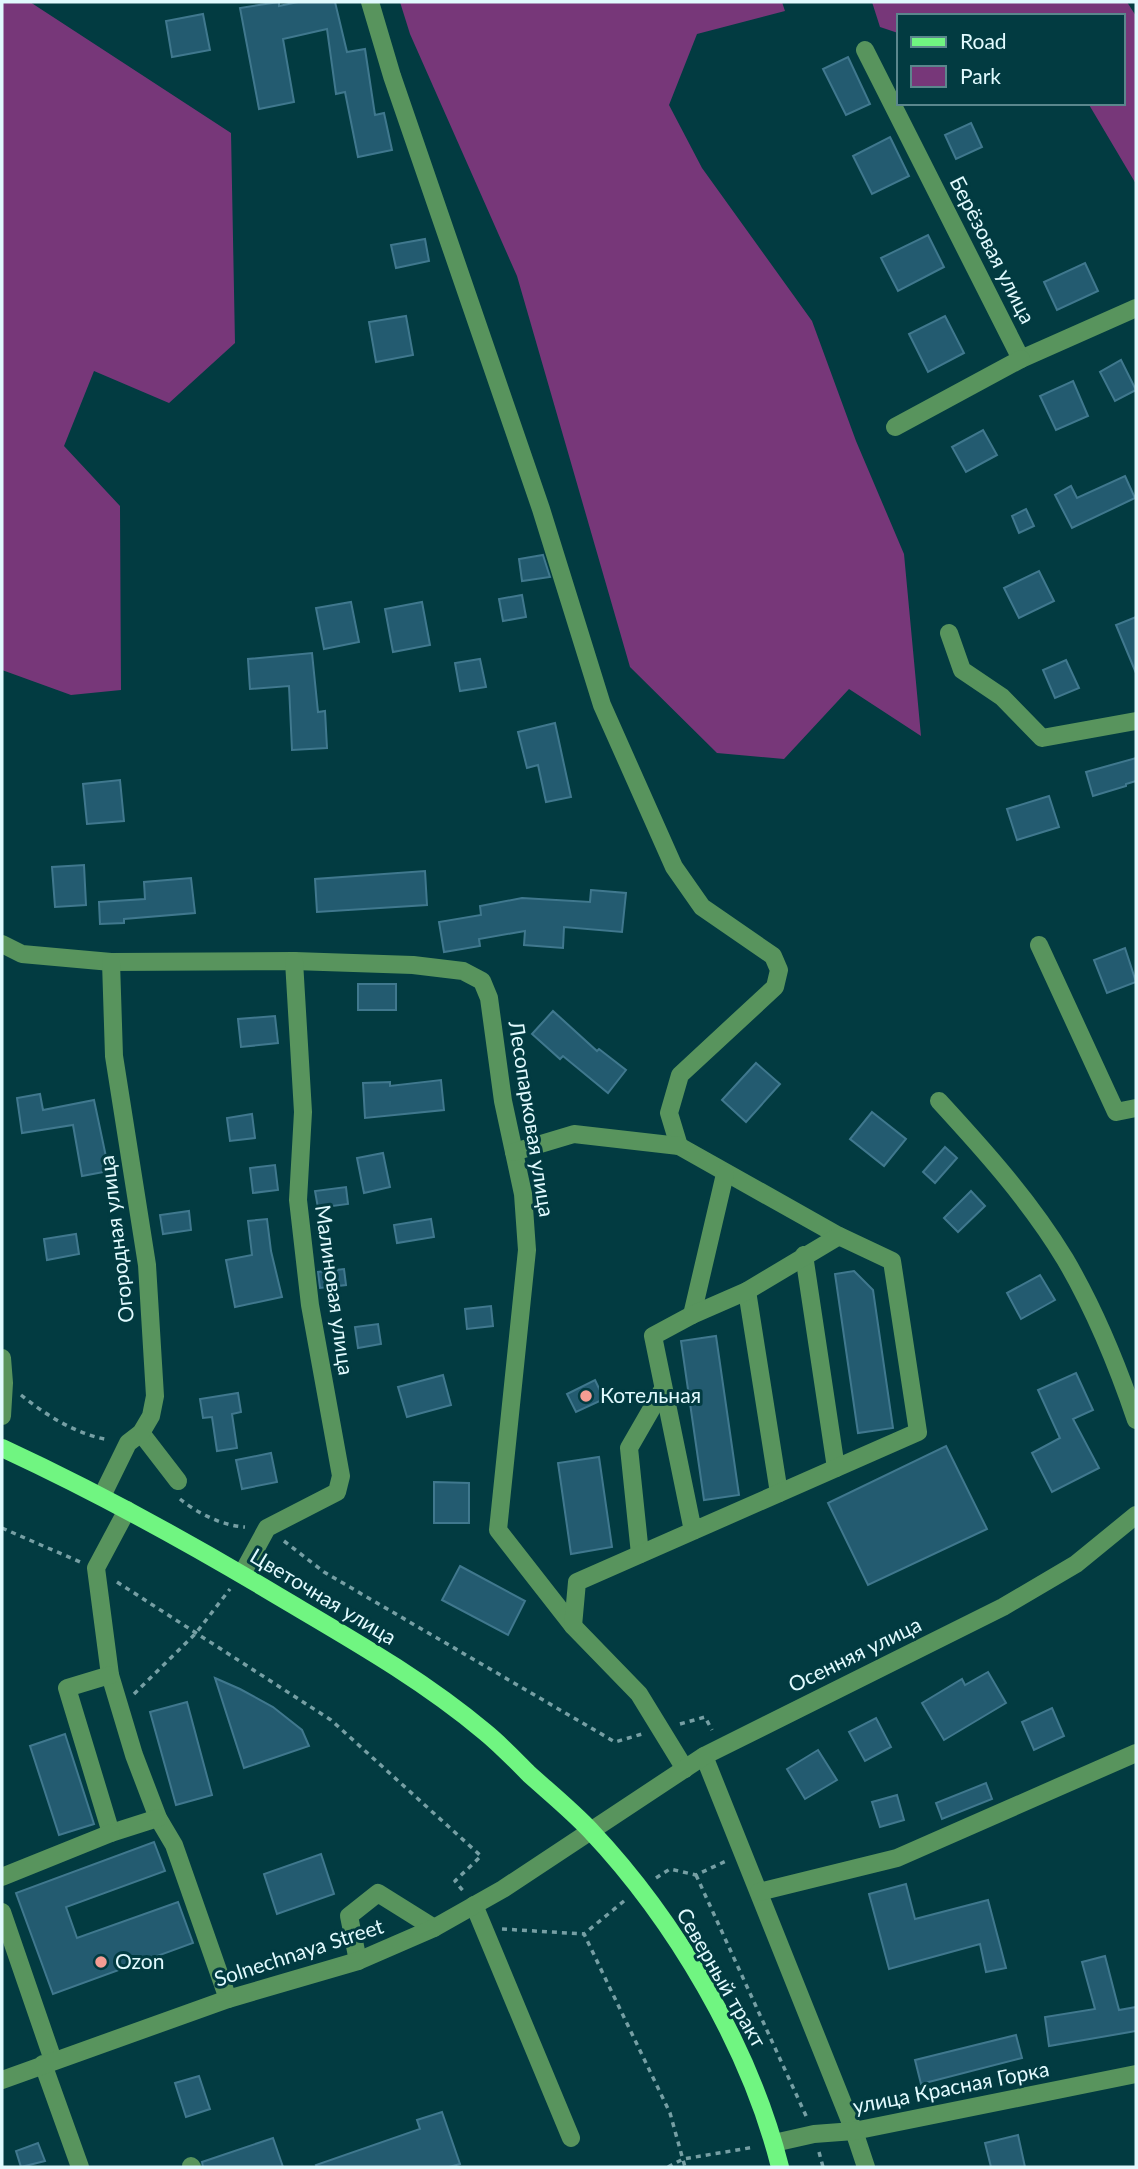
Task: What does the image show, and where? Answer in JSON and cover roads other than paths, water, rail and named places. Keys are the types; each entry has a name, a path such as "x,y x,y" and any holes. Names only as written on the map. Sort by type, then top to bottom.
{"main road":[{"name":"Цветочная улица","path":"2,1448 102,1496 242,1574 386,1660 485,1732 590,1830"},
{"name":"Северный тракт","path":"590,1830 671,1931 698,1974 755,2087 780,2167"}],"street":[{"path":"370,2 391,76 541,509 602,705 674,867 702,907 774,956 779,970 775,986 680,1075 669,1112 680,1146"},
{"name":"Берёзовая улица","path":"865,50 1021,359 1136,308"},
{"path":"895,427 1021,359"},
{"path":"949,633 962,670 1002,697 1042,738 1136,721"},
{"name":"Лесопарковая улица","path":"2,944 22,954 111,962 294,961 413,965 463,971 482,981 489,998 503,1101 523,1194 527,1250 498,1530 573,1626 639,1695 685,1769"},
{"path":"1039,945 1116,1112 1136,1108"},
{"name":"Малиновая улица","path":"242,1574 267,1528 337,1492 341,1476 310,1305 298,1200 303,1112 294,961"},
{"name":"Огородная улица","path":"102,1496 135,1438 151,1416 155,1396 148,1278 114,1056 111,962"},
{"path":"939,1101 999,1166 1065,1259 1113,1353 1136,1420"},
{"path":"514,1152 574,1133 680,1146 725,1174 839,1236 892,1261 918,1432 577,1582 573,1626"},
{"path":"692,1315 725,1174"},
{"path":"693,1531 653,1336 692,1315 747,1291 839,1236"},
{"path":"804,1255 836,1468"},
{"path":"747,1291 779,1493"},
{"path":"2,1358 2,1416"},
{"path":"640,1554 629,1448 663,1388"},
{"path":"135,1438 175,1487"},
{"path":"127,1510 96,1569 110,1675 158,1818 174,1845 228,1999"},
{"name":"Осенняя улица","path":"590,1830 713,1751 1003,1607 1076,1564 1136,1515"},
{"path":"110,1675 67,1688 111,1833"},
{"path":"713,1751 744,1853 866,2167"},
{"path":"759,1892 897,1858 1136,1753"},
{"path":"2,1877 111,1833 158,1818"},
{"name":"Solnechnaya Street","path":"2,2080 228,1999 358,1961 434,1928 502,1889 590,1830"},
{"path":"358,1961 349,1916 378,1893 434,1928"},
{"path":"474,1905 571,2138"},
{"path":"2,1912 80,2167"},
{"name":"улица Красная Горка","path":"774,2144 814,2134 854,2131 1136,2074"}],"place":[{"name":"Котельная","path":"586,1396"},
{"name":"Ozon","path":"101,1962"}]}
